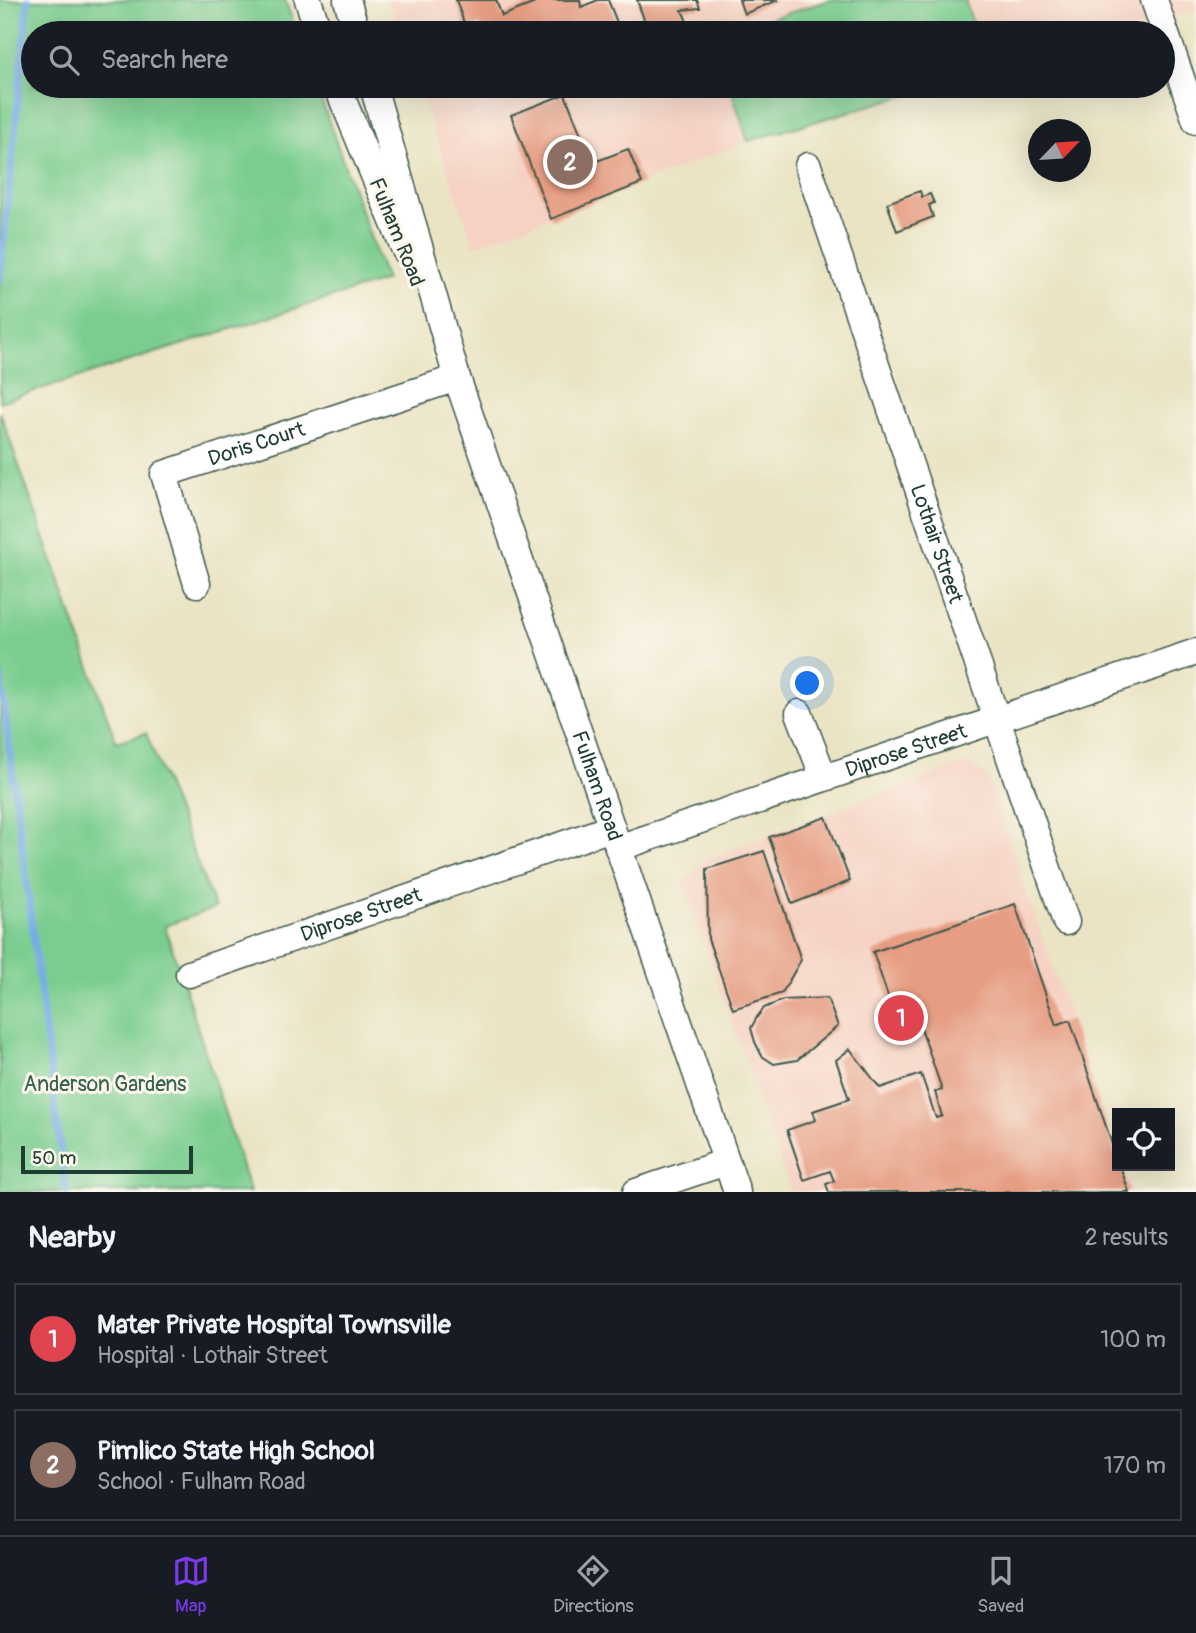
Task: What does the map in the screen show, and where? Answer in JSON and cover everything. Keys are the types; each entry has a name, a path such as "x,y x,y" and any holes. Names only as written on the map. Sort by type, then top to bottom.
{"street":[{"path":"308,0 315,21"},
{"path":"346,0 353,21"},
{"path":"1175,60 1196,121"},
{"name":"Fulham Road","path":"342,98 457,378"},
{"name":"Fulham Road","path":"376,98 457,378 737,1192"},
{"name":"Lothair Street","path":"808,166 1066,922"},
{"name":"Doris Court","path":"197,584 164,474 457,378"},
{"name":"Diprose Street","path":"189,974 615,838 824,778 1196,652"},
{"path":"800,713 824,778"},
{"path":"636,1192 726,1162"}],"shaded area":[{"path":"388,0 1196,0 1196,10 1161,21 396,21"},
{"path":"422,98 896,98 748,141 474,246"},
{"path":"965,763 986,774 1112,1139 1112,1171 1124,1171 1131,1192 791,1192 683,883 705,859"}],"green space":[{"path":"0,0 285,0 293,21 21,21 21,98 320,98 386,280 0,402"},
{"path":"830,0 965,0 972,21 763,21"},
{"path":"734,98 896,98 748,141"},
{"name":"Anderson Gardens","path":"0,412 116,742 146,733 215,908 165,926 250,1192 0,1192"}],"building":[{"path":"456,0 496,0 502,16 535,3 535,0 580,0 581,7 598,0 608,0 616,21 463,21"},
{"path":"637,0 697,0 700,8 682,10 687,21 645,21"},
{"path":"739,0 778,0 744,14"},
{"path":"555,98 567,98 592,163 628,149 642,183 551,219 511,115"},
{"path":"920,191 922,197 930,194 934,203 929,205 933,217 897,231 887,203"},
{"path":"826,817 850,881 792,904 769,837"},
{"path":"764,851 801,960 782,993 733,1009 708,939 707,869"},
{"path":"1015,904 1056,1025 1070,1020 1112,1144 1112,1171 1122,1171 1129,1192 829,1192 826,1184 834,1181 830,1171 804,1180 787,1130 816,1120 813,1111 849,1099 836,1060 850,1049 880,1088 921,1074 936,1118 942,1116 935,1092 942,1090 915,1010 895,1017 873,952"},
{"path":"827,998 838,1026 797,1060 774,1064 762,1056 751,1028 764,1008 783,1000"}],"waterway":[{"path":"26,21 28,0"},
{"path":"0,279 21,70"},
{"path":"0,675 66,1192"}],"place":[{"name":"Pimlico State High School","path":"570,162"},
{"name":"Mater Private Hospital Townsville","path":"901,1018"}]}
